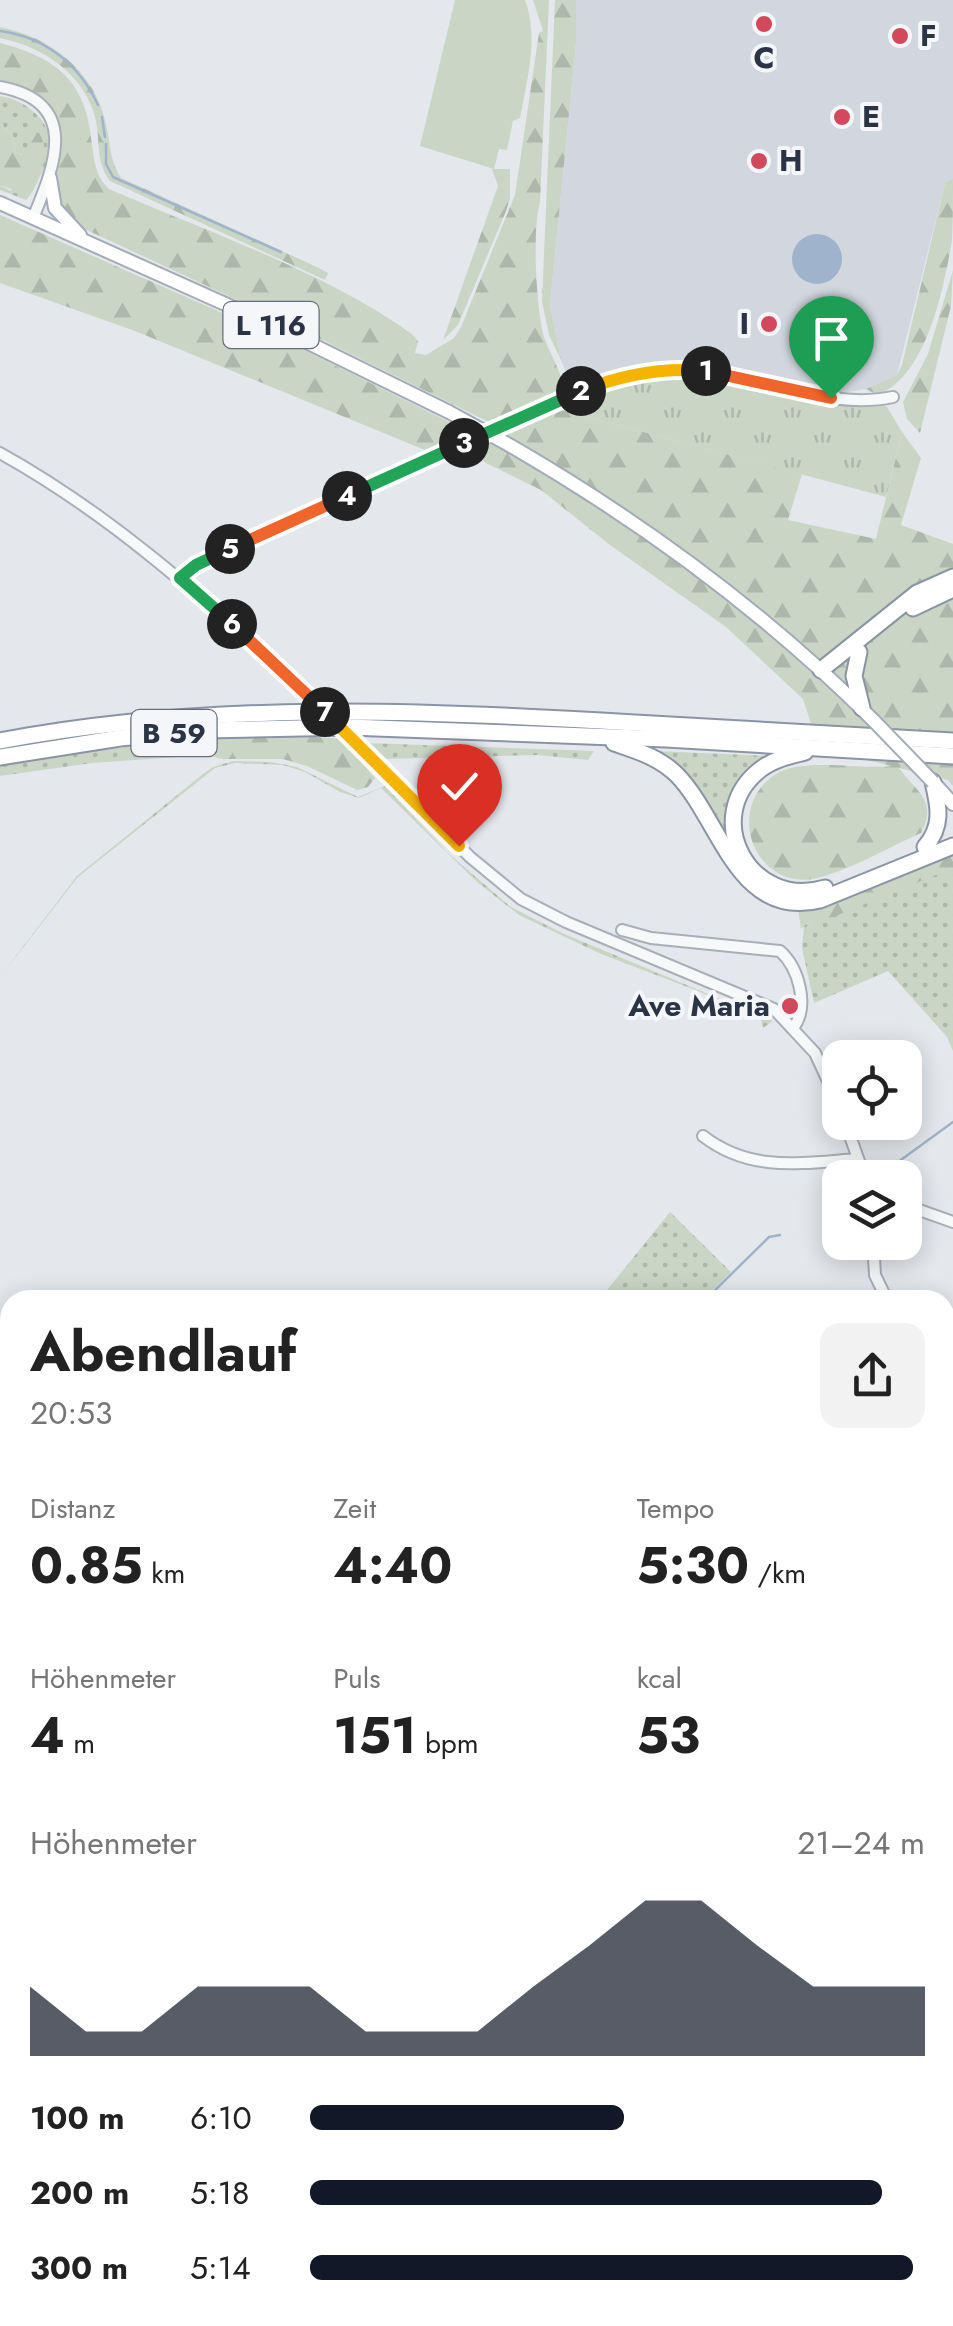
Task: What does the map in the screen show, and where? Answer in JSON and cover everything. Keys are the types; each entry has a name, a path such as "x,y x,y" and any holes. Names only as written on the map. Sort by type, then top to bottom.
{"highway":[{"path":"825,674 918,593 953,577"},
{"path":"825,674 912,609 953,589"},
{"path":"859,652 854,676 862,708"},
{"name":"B 59","path":"0,741 204,716 350,710 953,738"},
{"name":"B 59","path":"0,756 120,738 257,728 409,728 953,756"},
{"path":"596,738 652,756 669,768 694,795 743,876 780,899 797,903 820,900 953,846"},
{"path":"819,748 770,763 741,792 735,808 734,834 744,859 758,877 781,889 812,891 953,834"},
{"path":"925,847 940,819 933,782"}],"main road":[{"path":"50,178 57,211 90,243"},
{"name":"L 116","path":"0,204 331,353 510,446 658,540 745,606 862,708 953,804"}],"street":[{"path":"0,87 32,100 51,120 58,146 33,218"},
{"path":"180,578 212,557 573,394 619,378 692,370 839,400 892,396"},
{"path":"0,453 100,516 180,578 293,681 470,857 526,902 774,1008 793,1026 822,1066"},
{"path":"622,930 650,938 780,952 789,962 803,1004 802,1015 793,1026"},
{"path":"703,1136 728,1153 752,1162 858,1158 852,1140"},
{"path":"922,1211 953,1222"},
{"path":"874,1260 880,1288"}],"shaded area":[{"path":"576,0 953,0 953,178 945,183 897,375 866,389 837,394 725,370 653,367 610,375 573,389 561,360 550,304 576,43"}],"green space":[{"path":"455,0 525,0 529,14 530,59 520,118 513,121 507,150 499,149 494,169 420,146"},
{"path":"533,0 549,0 536,231 537,289 544,337 562,381 557,394 495,425 76,225 60,212 56,179 61,152 59,127 53,113 22,88 0,82 0,43 51,64 64,74 82,100 96,165 109,189 265,254 342,291 412,334 418,341 415,353 426,355 454,338 461,327 515,195 539,33 543,31"},
{"path":"555,0 576,0 576,43 550,304 561,360 549,335 542,301"},
{"path":"0,27 53,48 81,73 100,105 112,159 121,178 317,267 328,273 325,280 110,181 100,160 96,121 83,90 47,56 0,38"},
{"path":"0,96 32,111 48,132 48,157 26,200 0,190 0,185 11,191 27,151 23,155 16,152 13,136 0,123"},
{"path":"0,123 13,136 16,152 22,155 32,132 39,133 43,141 42,165 24,194 0,185"},
{"path":"492,169 510,169 510,199 458,325 443,340 498,186"},
{"path":"953,178 952,240 930,328 909,370 877,395 866,389 897,375 902,365 945,183"},
{"path":"0,215 284,340 472,437 554,408 802,474 788,520 876,539 902,432 921,458 901,525 953,544 953,786 948,780 899,768 926,805 921,833 826,876 793,879 775,872 753,843 749,825 751,806 760,789 776,774 801,766 891,766 819,748 803,699 726,627 610,545 541,490 486,463 467,448 437,455 135,331 0,283"},
{"path":"953,270 951,306 920,433 907,419 903,402 928,354"},
{"path":"680,376 722,379 845,406 880,403 887,407 902,432 886,497 554,408 623,381"},
{"path":"289,735 342,739 375,778 368,787 357,790 283,759 222,759 207,755 214,739"},
{"path":"214,739 207,755 92,763 0,776 0,766 27,761"},
{"path":"366,743 594,751 588,760 537,755 383,759"},
{"path":"656,751 769,756 737,790 728,836 690,778"},
{"path":"233,761 271,762 297,767 358,797 385,786 448,853 511,907 562,933 773,1021 763,1028 761,1020 601,954 519,915 477,882 381,788 359,798 283,765 235,763 215,768 78,877 0,977 77,876 203,774 213,767"},
{"path":"953,853 953,868 821,922 807,923 801,929 798,909 826,905"},
{"path":"953,868 953,1051 947,1037 888,971 814,1003 802,948 804,925"},
{"path":"670,1212 731,1272 712,1290 607,1290"}],"water":[{"path":"817,234 835,241 842,259 835,277 817,284 799,277 792,259 799,241"}],"waterway":[{"path":"0,31 32,39 59,55 81,77 98,105"},
{"path":"102,117 105,137"},
{"path":"106,144 106,164 113,177 281,252"},
{"path":"901,1160 953,1122"},
{"path":"715,1290 769,1237 780,1235"}],"place":[{"name":"C","path":"764,24"},
{"name":"F","path":"900,36"},
{"name":"E","path":"842,117"},
{"name":"H","path":"759,161"},
{"name":"I","path":"769,324"},
{"name":"Ave Maria","path":"790,1006"}],"route":[{"path":"459,846 293,681 180,578 212,557 573,394 619,378 660,371 701,371 831,398"}]}
